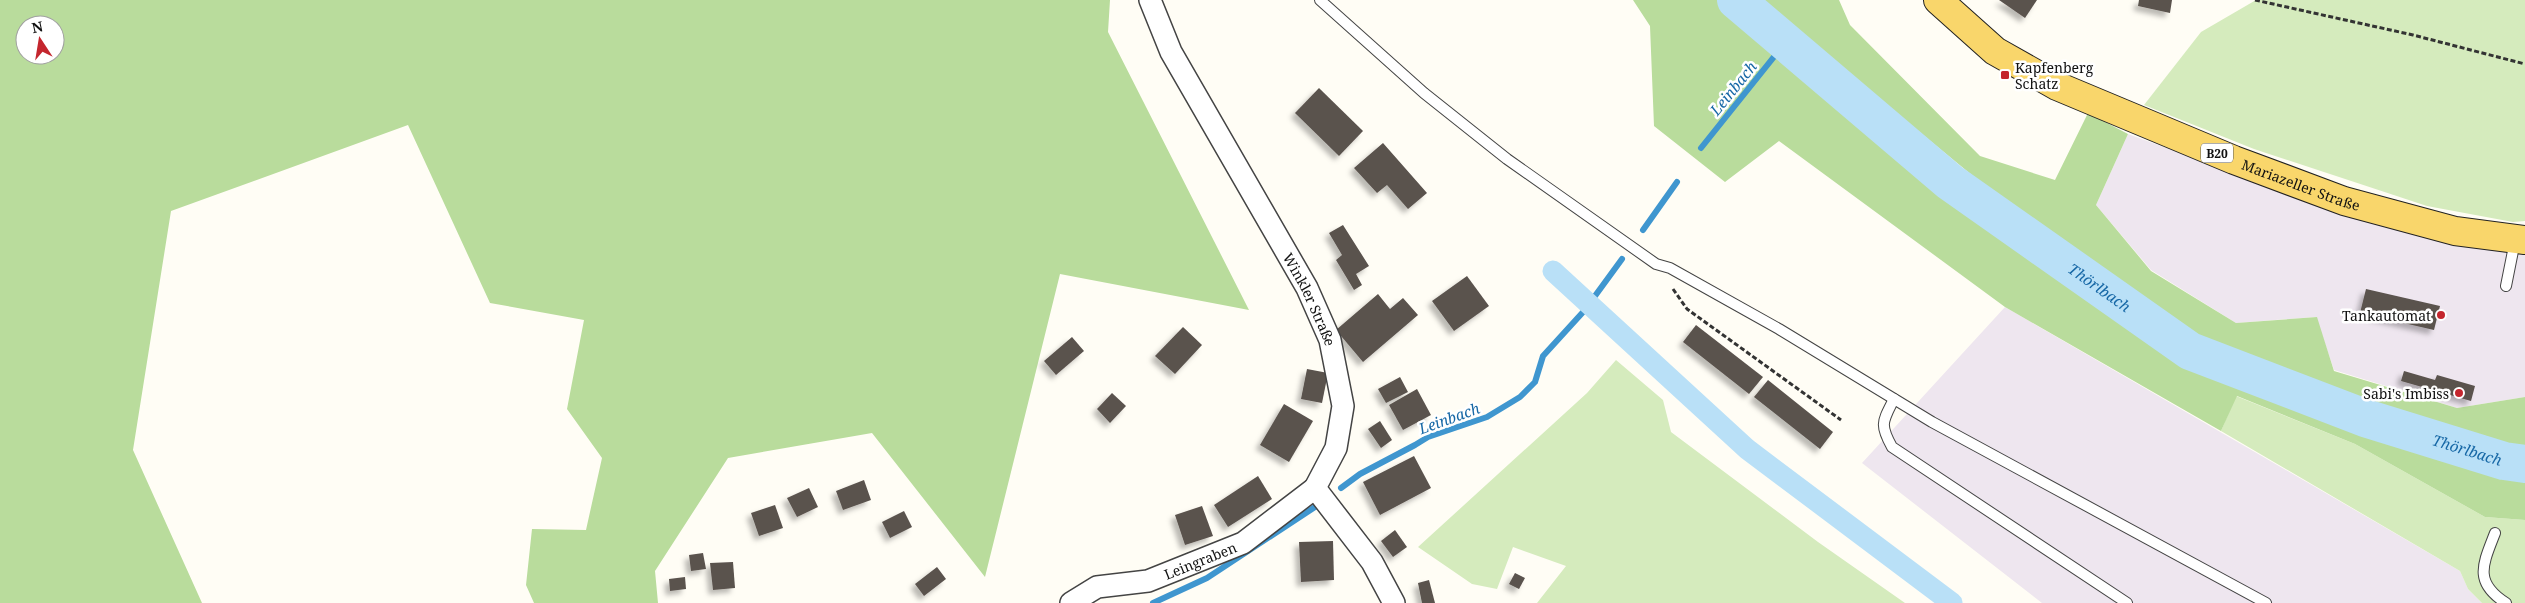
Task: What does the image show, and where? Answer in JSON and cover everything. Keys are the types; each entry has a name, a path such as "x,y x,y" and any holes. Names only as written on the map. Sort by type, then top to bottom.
{"main road":[{"name":"Mariazeller Straße","path":"1938,0 1995,51 2057,86 2122,114 2234,160 2344,201 2455,231 2520,240"}],"street":[{"name":"Winkler Straße","path":"1150,0 1171,52 1307,288 1330,340 1343,406 1336,448 1315,488"},
{"name":"Leingraben","path":"1071,603 1097,587 1148,581 1243,543 1315,488"},
{"path":"1315,488 1372,562 1394,603"}],"lane":[{"path":"1320,0 1424,93 1507,159 1656,264 1670,268 1779,328 1932,422 2266,603"},
{"path":"2506,286 2520,240"},
{"path":"1894,399 1884,420 1883,432 1892,447 2128,603"},
{"path":"2495,534 2484,561 2484,579 2492,594 2506,603"}],"path":[{"path":"2255,0 2413,35 2525,64"},
{"path":"1656,264 1687,309 1841,420"}],"shaded area":[{"path":"2128,134 2285,191 2525,252 2525,397 2457,408 2334,370 2316,317 2236,323 2151,270 2096,205"},
{"path":"2005,307 2460,571 2468,589 2482,603 2042,603 1862,463"}],"green space":[{"path":"0,0 1110,0 1108,32 1249,310 1060,274 985,577 872,433 728,458 655,571 658,603 534,603 526,585 532,529 586,530 602,458 567,409 584,320 490,303 408,125 171,211 133,450 202,603 0,603"},
{"path":"1633,0 1718,0 1813,86 2028,255 2185,361 2477,470 2525,478 2525,520 2485,517 2355,444 2237,396 2221,431 2005,307 1779,141 1725,182 1654,126 1650,26"},
{"path":"1759,0 1839,0 1850,25 1980,156 2055,180 2088,113 2128,134 2096,205 2151,271 2236,323 2317,317 2334,371 2457,408 2525,397 2525,447 2410,426 2226,354 2046,236"},
{"path":"2256,0 2525,0 2525,221 2513,222 2427,206 2254,149 2144,105 2201,32"},
{"path":"1616,360 1663,400 1671,432 1818,542 1905,603 1537,603 1566,566 1513,547 1497,589 1472,584 1418,547 1587,393"},
{"path":"2236,396 2355,444 2485,517 2525,520 2525,603 2482,603 2468,589 2460,571 2221,431"}],"building":[{"path":"1999,0 2037,0 2025,18"},
{"path":"2139,0 2172,0 2170,13 2138,6"},
{"path":"1319,88 1363,131 1339,156 1295,113"},
{"path":"1383,143 1427,193 1408,209 1387,185 1377,193 1354,168"},
{"path":"1343,225 1369,266 1356,274 1362,285 1354,290 1336,260 1342,255 1329,233"},
{"path":"1467,276 1489,306 1454,331 1432,301"},
{"path":"2366,289 2440,306 2434,330 2360,313"},
{"path":"1378,294 1390,309 1403,298 1418,315 1363,362 1336,330"},
{"path":"1696,325 1763,377 1749,394 1683,342"},
{"path":"1183,327 1202,345 1175,374 1155,356"},
{"path":"1072,337 1084,351 1056,375 1044,361"},
{"path":"1307,369 1328,373 1322,403 1301,399"},
{"name":"Sabi's Imbiss","path":"2404,371 2435,380 2437,375 2475,386 2471,401 2401,381"},
{"path":"1400,377 1408,392 1386,403 1378,389"},
{"path":"1768,380 1833,432 1820,449 1754,397"},
{"path":"1417,389 1431,415 1403,430 1389,405"},
{"path":"1112,393 1126,406 1110,423 1097,409"},
{"path":"1284,404 1313,421 1289,462 1260,445"},
{"path":"1380,421 1392,440 1381,448 1368,429"},
{"path":"1414,456 1431,488 1380,515 1363,482"},
{"path":"1258,476 1272,499 1228,527 1214,505"},
{"path":"864,480 871,500 843,510 836,491"},
{"path":"809,488 818,507 797,517 787,498"},
{"path":"775,505 783,528 759,536 751,513"},
{"path":"1202,506 1213,536 1185,545 1175,515"},
{"path":"904,511 912,527 890,538 882,522"},
{"path":"1395,530 1407,547 1393,557 1381,541"},
{"path":"1333,541 1334,580 1301,582 1299,542"},
{"path":"703,553 706,569 691,571 689,555"},
{"path":"733,562 735,588 713,590 710,563"},
{"path":"937,567 946,579 924,596 915,584"},
{"path":"1515,573 1525,578 1519,589 1509,584"},
{"path":"685,577 686,589 670,591 669,579"},
{"path":"1429,580 1435,603 1422,603 1418,583"}],"waterway":[{"name":"Thörlbach","path":"1736,0 1950,182 2190,351 2365,418 2504,461 2525,464"},
{"name":"Leinbach","path":"1701,148 1785,43"},
{"name":"Leinbach","path":"1643,230 1677,182"},
{"name":"Leinbach","path":"1341,488 1360,474 1428,437 1487,417 1520,397 1535,382 1543,356 1584,311 1622,259"},
{"path":"1553,271 1747,449 1952,603"},
{"name":"Leinbach","path":"1153,603 1207,578 1315,507"}],"place":[{"name":"Kapfenberg Schatz","path":"2005,75"},
{"name":"Tankautomat","path":"2441,315"},
{"name":"Sabi's Imbiss","path":"2459,393"}]}
